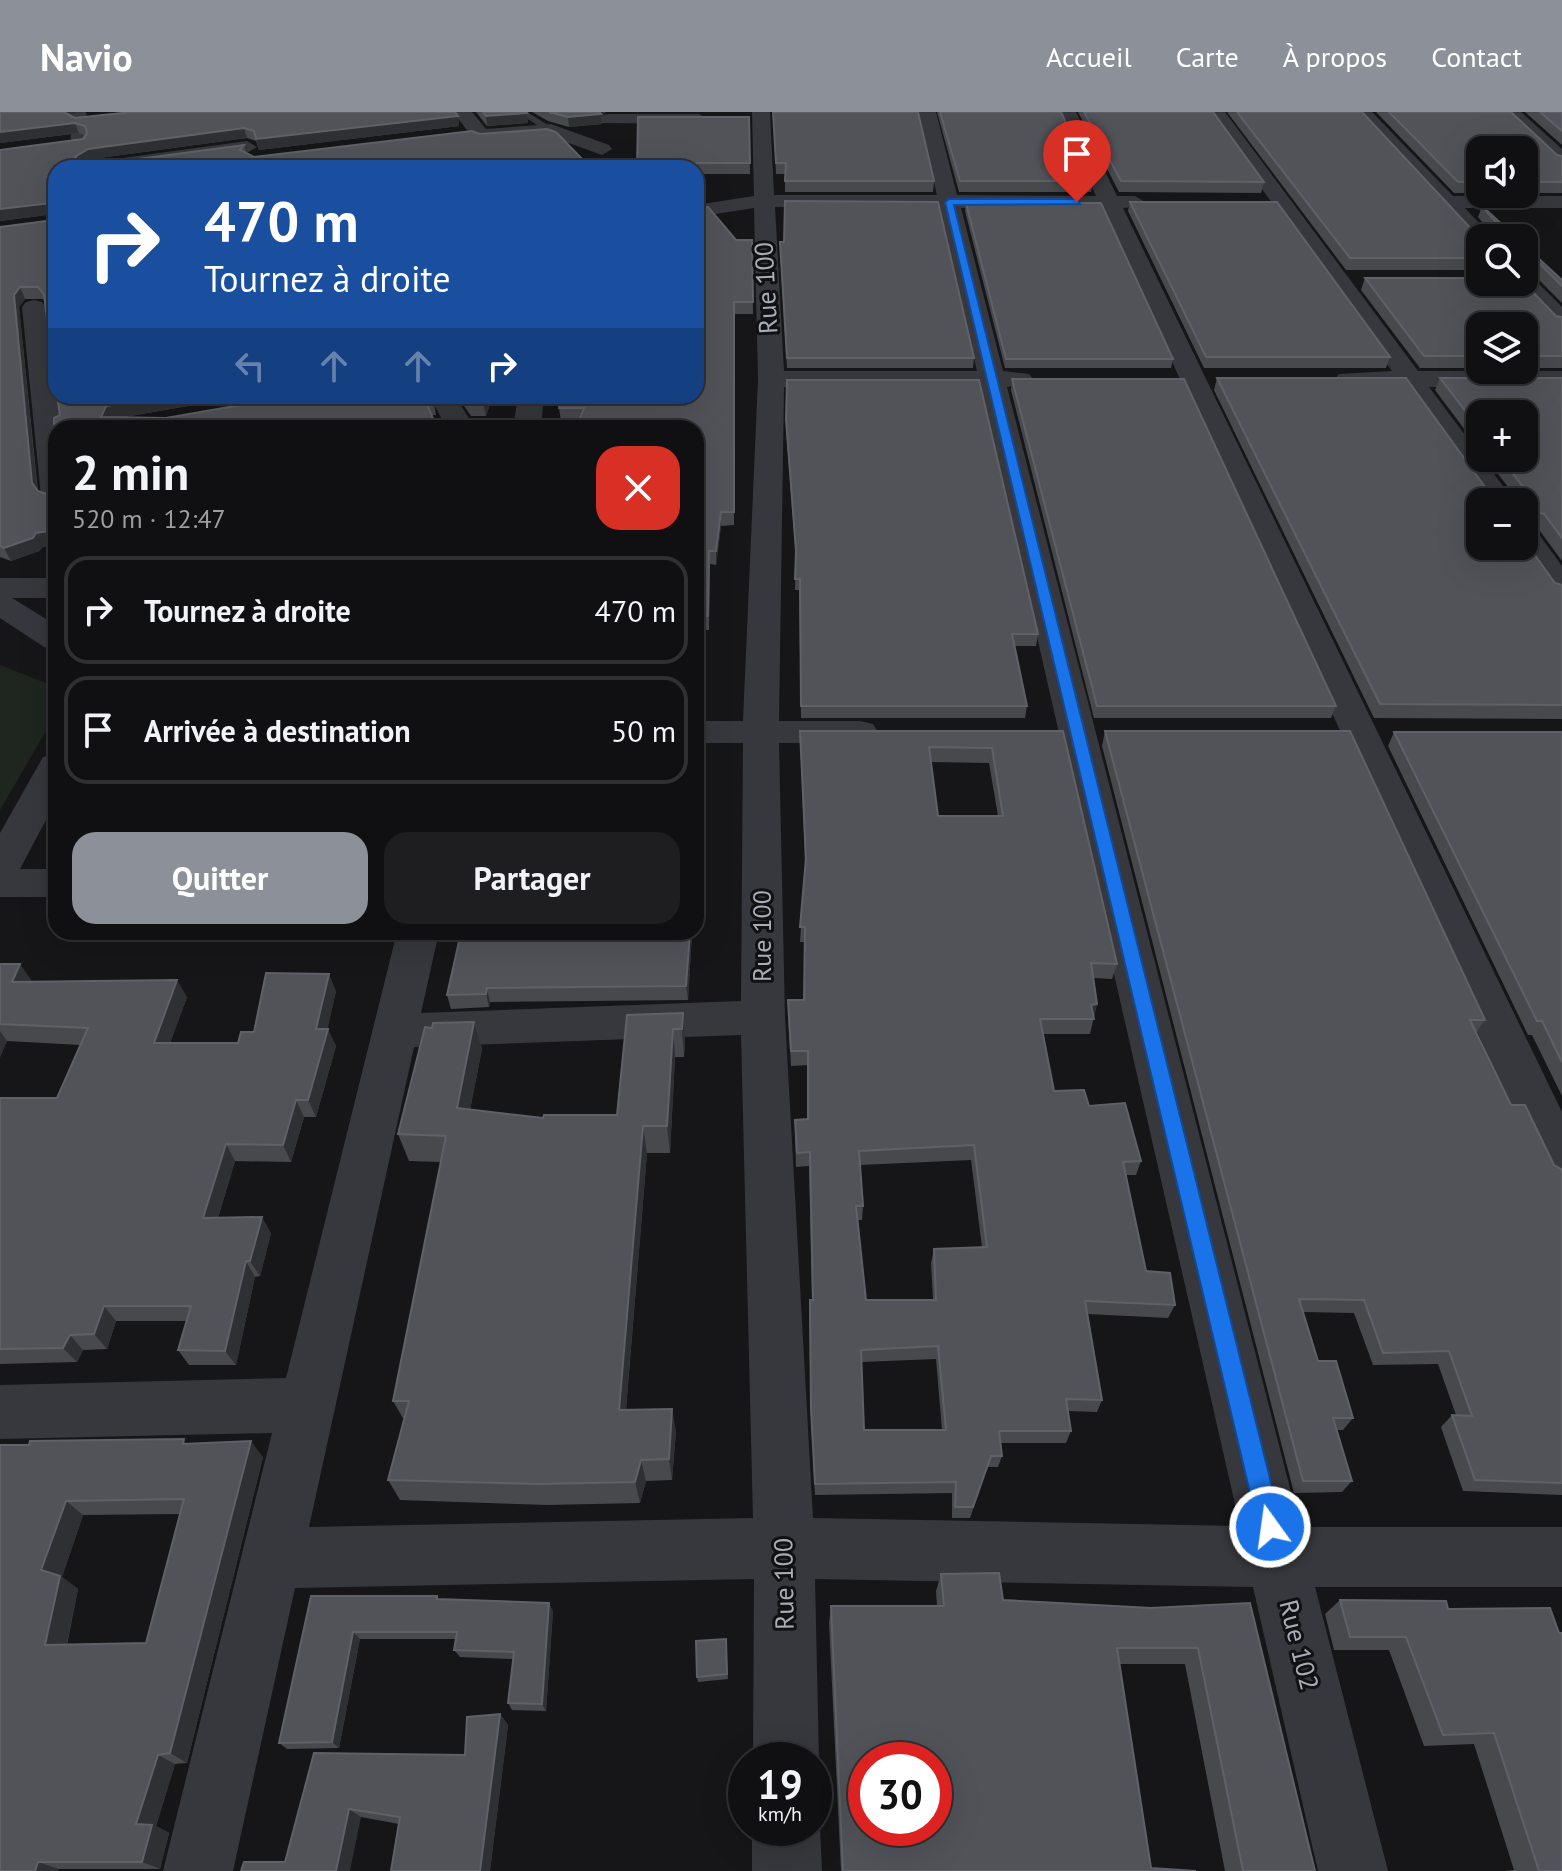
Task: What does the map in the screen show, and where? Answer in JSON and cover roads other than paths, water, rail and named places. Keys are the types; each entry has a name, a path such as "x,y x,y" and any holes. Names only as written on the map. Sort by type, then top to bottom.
{"street":[{"path":"462,112 470,133 495,136 551,130 599,158 609,116 716,119"},
{"name":"Rue 102","path":"927,112 1353,1871"},
{"path":"1067,112 1562,1163"},
{"path":"1216,112 1490,488"},
{"path":"1362,112 1469,224"},
{"path":"1510,112 1562,159"},
{"path":"80,160 71,143 83,117"},
{"name":"Rue 100","path":"756,117 771,379 761,731 763,1017 784,1548 786,1742"},
{"path":"241,124 247,147 254,160"},
{"path":"151,160 247,147"},
{"path":"704,210 762,201 1156,202"},
{"path":"1250,202 1281,202"},
{"path":"1448,202 1562,202"},
{"path":"1338,280 1370,280"},
{"path":"1538,296 1562,321"},
{"path":"34,307 50,420"},
{"path":"771,379 1039,379"},
{"path":"1317,379 1562,379"},
{"path":"215,412 247,410"},
{"path":"1538,555 1562,588"},
{"path":"0,588 48,588"},
{"path":"0,604 48,635"},
{"path":"704,732 887,732"},
{"path":"0,869 48,780"},
{"path":"0,883 48,883"},
{"path":"198,1871 416,940"},
{"path":"395,1032 763,1017"},
{"path":"0,1412 307,1405"},
{"path":"272,1558 784,1548 1277,1557 1562,1557"},
{"path":"786,1846 787,1871"}],"lane":[{"path":"521,112 551,130"}]}
